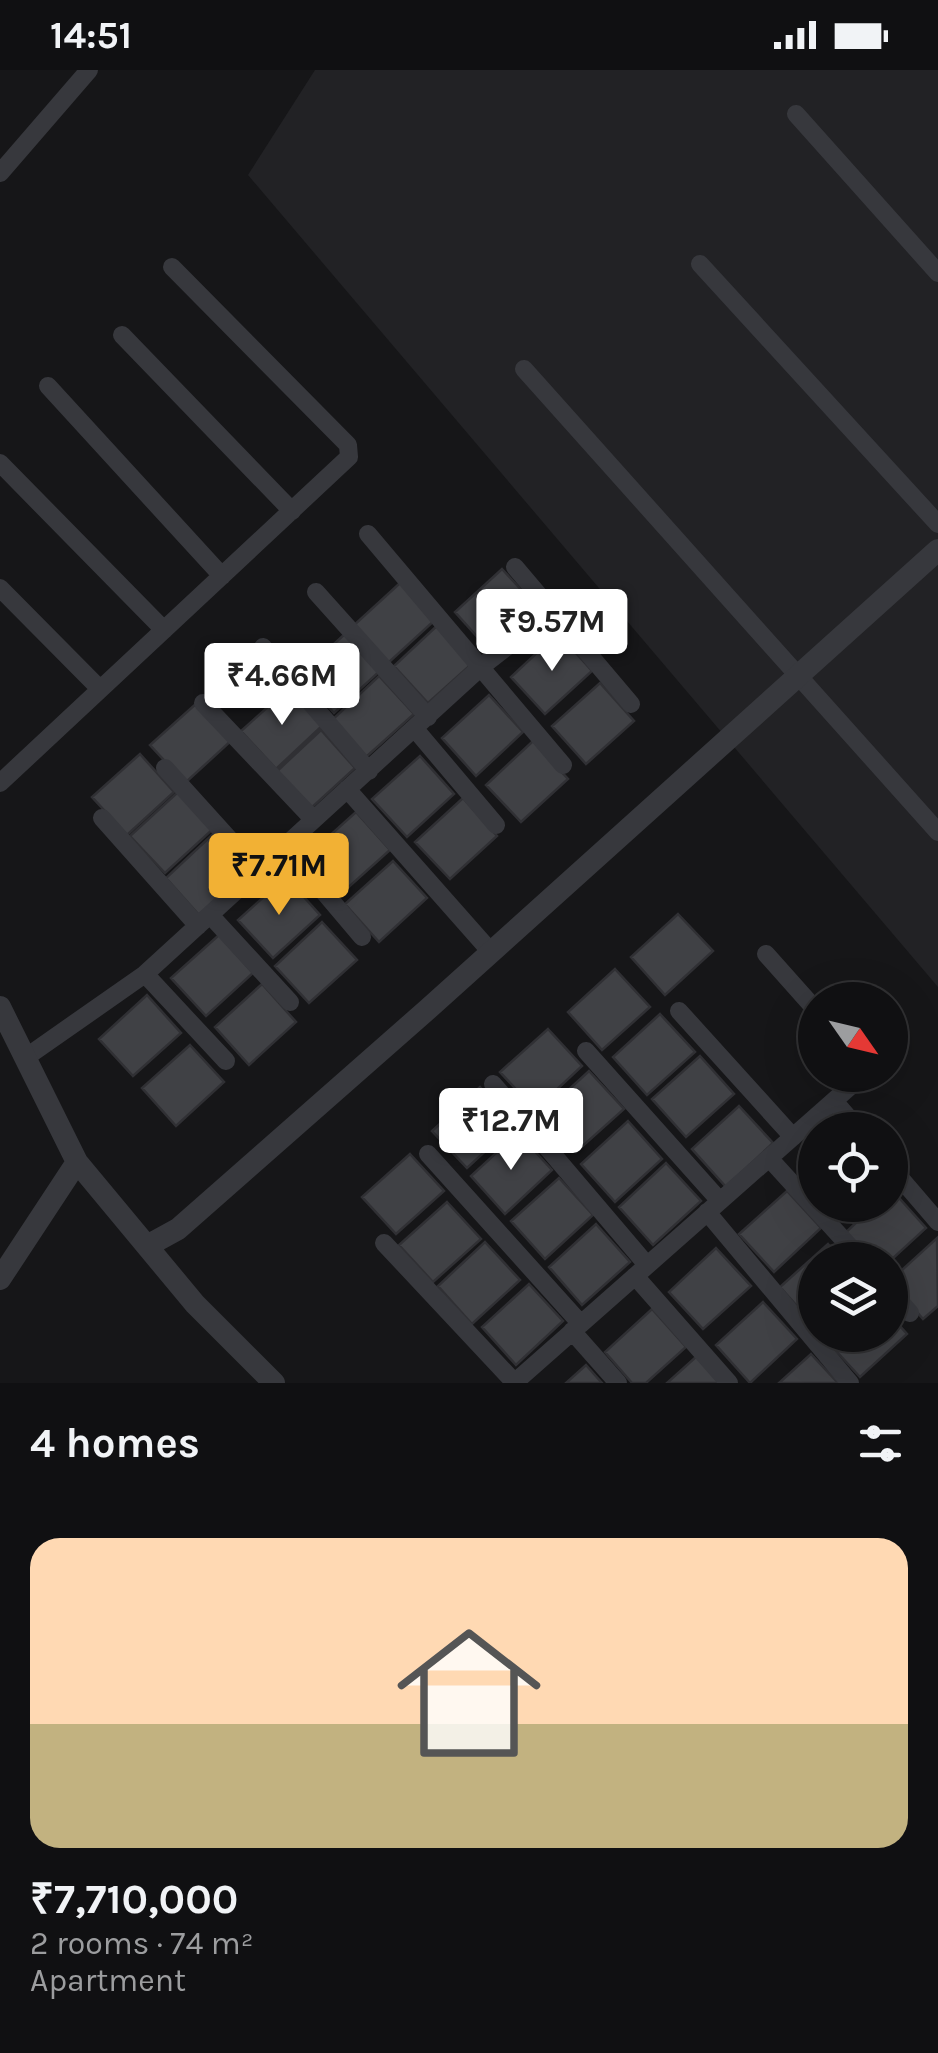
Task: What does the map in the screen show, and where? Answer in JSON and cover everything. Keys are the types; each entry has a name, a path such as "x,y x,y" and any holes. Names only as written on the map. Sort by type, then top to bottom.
{"street":[{"path":"0,173 88,70"},
{"path":"796,114 938,274"},
{"path":"700,264 938,524"},
{"path":"0,783 349,457 348,445 172,267"},
{"path":"122,334 292,511"},
{"path":"524,369 938,832"},
{"path":"48,386 222,576"},
{"path":"0,463 164,630"},
{"path":"368,534 562,765"},
{"path":"147,1246 178,1229 938,550"},
{"path":"514,568 630,704"},
{"path":"0,588 100,690"},
{"path":"316,592 422,723 496,825"},
{"path":"26,1058 145,974 482,666 552,612"},
{"path":"263,647 369,770"},
{"path":"203,703 313,820"},
{"path":"165,768 258,871"},
{"path":"347,788 491,952"},
{"path":"102,818 290,1002"},
{"path":"285,846 362,937"},
{"path":"766,954 798,989"},
{"path":"145,974 226,1061"},
{"path":"0,1007 77,1162 195,1304 274,1383"},
{"path":"679,1011 793,1137"},
{"path":"586,1052 714,1206 850,1383"},
{"path":"493,1084 729,1383"},
{"path":"384,1243 514,1383 844,1092"},
{"path":"834,1101 843,1112"},
{"path":"428,1154 577,1328 618,1383"},
{"path":"770,1158 846,1242"},
{"path":"0,1278 77,1162"},
{"path":"908,1187 938,1222"}],"shaded area":[{"path":"315,70 938,70 938,987 248,175"}],"building":[{"path":"502,569 537,607 489,650 455,612"},
{"path":"400,583 435,620 387,664 353,626"},
{"path":"441,622 476,660 428,703 394,666"},
{"path":"347,632 381,670 334,713 300,675"},
{"path":"558,633 592,671 545,714 511,677"},
{"path":"379,676 414,714 366,757 332,720"},
{"path":"600,683 634,721 586,764 552,726"},
{"path":"289,688 323,725 276,769 241,731"},
{"path":"489,695 523,732 476,776 442,738"},
{"path":"198,702 232,740 185,783 150,745"},
{"path":"321,730 355,768 308,811 274,774"},
{"path":"533,741 568,779 521,822 486,785"},
{"path":"140,754 174,792 127,835 92,797"},
{"path":"420,756 454,794 407,837 372,799"},
{"path":"178,792 212,830 165,873 130,836"},
{"path":"463,798 497,836 450,879 415,842"},
{"path":"356,812 390,850 342,893 308,855"},
{"path":"213,834 247,872 199,915 166,878"},
{"path":"393,861 427,898 379,942 345,904"},
{"path":"286,877 320,915 273,958 238,920"},
{"path":"678,914 713,951 665,995 631,957"},
{"path":"322,922 357,960 309,1003 275,966"},
{"path":"219,935 253,973 206,1016 171,978"},
{"path":"615,969 650,1007 602,1050 568,1012"},
{"path":"262,984 296,1022 249,1065 215,1027"},
{"path":"147,995 181,1033 133,1076 99,1039"},
{"path":"660,1014 695,1052 647,1095 613,1057"},
{"path":"548,1029 582,1066 535,1110 500,1072"},
{"path":"190,1045 224,1082 176,1126 142,1088"},
{"path":"700,1056 734,1094 686,1137 652,1099"},
{"path":"589,1071 624,1109 576,1152 542,1114"},
{"path":"480,1087 514,1125 467,1168 432,1131"},
{"path":"739,1106 773,1143 726,1187 692,1149"},
{"path":"628,1121 662,1159 615,1202 581,1164"},
{"path":"518,1133 552,1170 505,1214 471,1176"},
{"path":"410,1154 444,1191 396,1234 362,1197"},
{"path":"666,1163 701,1201 653,1245 619,1207"},
{"path":"559,1178 593,1215 545,1259 511,1221"},
{"path":"787,1191 798,1203 798,1222 815,1222 821,1228 806,1242 798,1242 798,1250 774,1272 739,1234"},
{"path":"447,1202 481,1239 433,1282 399,1245"},
{"path":"908,1208 926,1228 908,1244 853,1242 845,1233 857,1222 908,1222"},
{"path":"596,1224 630,1262 582,1305 549,1267"},
{"path":"937,1238 938,1306 923,1319 908,1302 908,1265"},
{"path":"485,1242 520,1280 472,1324 438,1286"},
{"path":"716,1248 751,1286 703,1329 669,1292"},
{"path":"798,1271 798,1307 780,1287"},
{"path":"529,1284 563,1321 516,1365 482,1327"},
{"path":"763,1302 797,1339 750,1383 716,1345"},
{"path":"652,1309 686,1347 646,1383 632,1383 605,1352"},
{"path":"837,1352 887,1352 860,1377"},
{"path":"811,1354 838,1383 779,1383"},
{"path":"697,1356 721,1383 667,1383"},
{"path":"586,1365 602,1383 566,1383"}]}
